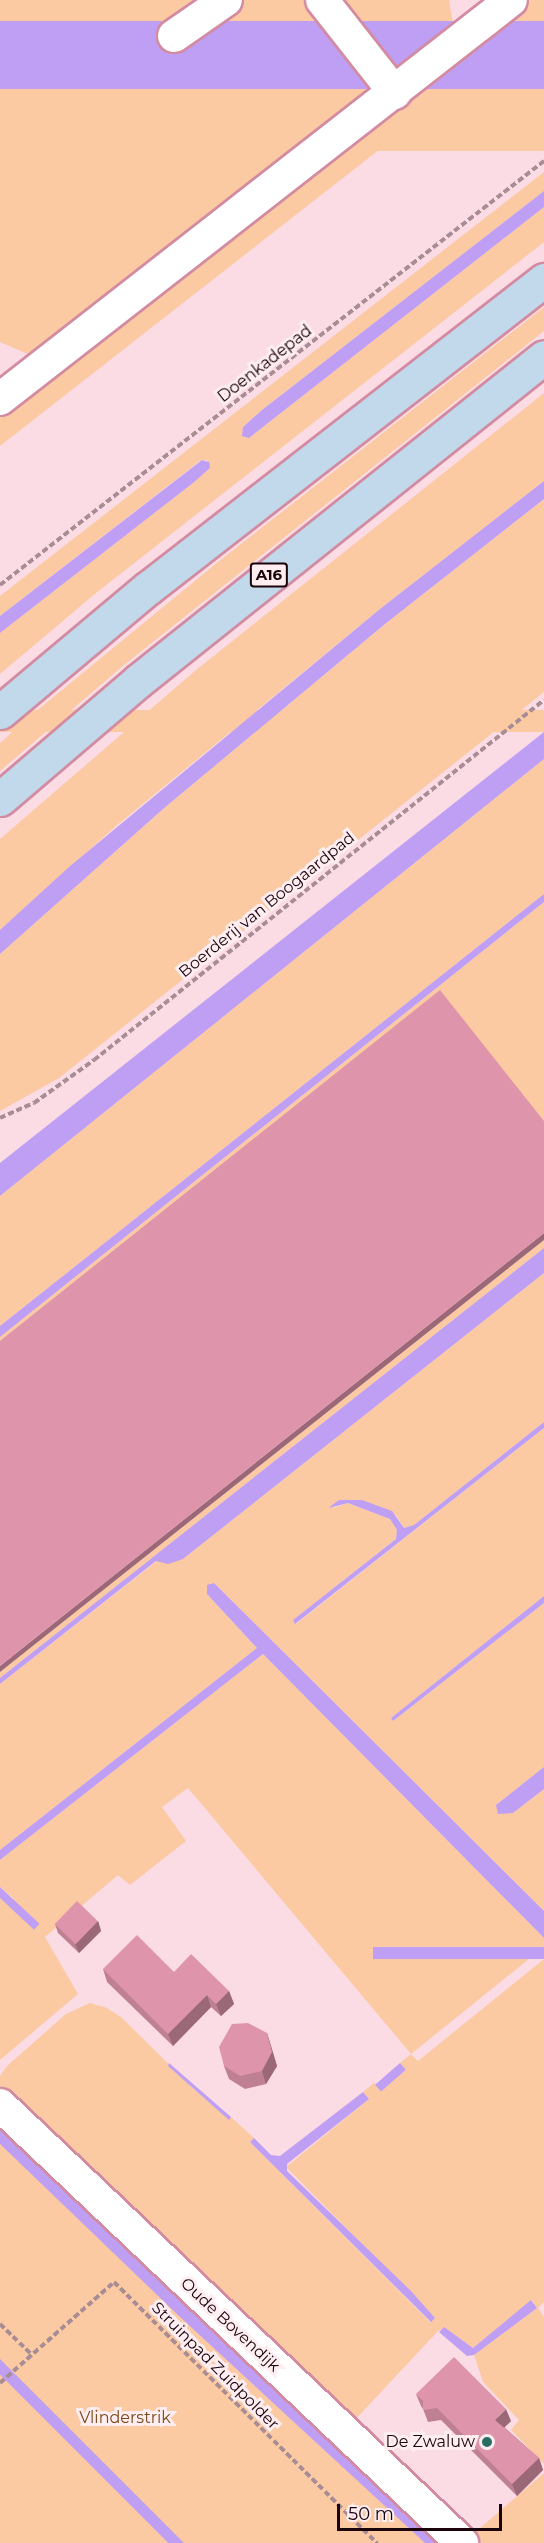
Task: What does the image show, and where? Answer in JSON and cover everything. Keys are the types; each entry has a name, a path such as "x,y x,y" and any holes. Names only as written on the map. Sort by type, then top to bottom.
{"highway":[{"path":"0,712 148,588 544,280"},
{"name":"A16","path":"0,799 138,681 544,357"}],"street":[{"path":"174,36 226,0"},
{"path":"322,0 394,93"},
{"path":"0,399 511,0"},
{"name":"Oude Bovendijk","path":"0,2105 462,2543"}],"path":[{"name":"Doenkadepad","path":"0,585 544,161"},
{"name":"Boerderij van Boogaardpad","path":"0,1118 34,1103 66,1081 544,700"},
{"name":"Struinpad Zuidpolder","path":"0,2383 30,2353 114,2282 377,2543"},
{"path":"0,2324 30,2353"}],"green space":[{"path":"0,0 314,0 379,89 39,359 0,342"},
{"path":"328,0 449,0 453,23 461,30 397,78"},
{"path":"530,0 544,0 544,21 0,446 0,411"},
{"path":"0,89 544,89 544,151 0,151"},
{"path":"544,172 544,191 262,410 243,427 249,438 544,207 544,242 96,593 0,674 0,633 193,483 210,468 207,460 201,460 0,616 0,596"},
{"path":"544,307 544,331 124,665 0,771 0,743 34,713 218,562"},
{"path":"544,393 544,481 380,609 116,826 0,930 0,839 196,670"},
{"path":"544,499 544,692 59,1078 0,1111 0,954 163,809 385,624"},
{"path":"0,710 544,710 544,732 0,732"},
{"path":"544,759 544,894 0,1326 0,1196"},
{"path":"544,902 544,1124 0,1347 0,1337"},
{"path":"544,1240 544,1248 0,1678 0,1672"},
{"path":"544,1273 544,1422 414,1525 404,1528 396,1515 339,1500 333,1508 348,1503 390,1519 397,1530 396,1539 293,1620 296,1624 544,1428 544,1596 391,1718 393,1721 544,1603 544,1767 496,1805 513,1813 544,1789 544,1911 214,1583 207,1594 257,1648 0,1850 0,1684 157,1561 183,1559"},
{"path":"263,1654 544,1938 544,1947 411,2054 188,1788 162,1807 186,1841 130,1885 118,1875 45,1937 78,1994 0,2060 0,1895 10,1903 13,1898 0,1887 0,1860"},
{"path":"544,1959 544,2302 538,2308 544,2317 544,2464 511,2430 519,2420 483,2382 474,2355 537,2308 532,2300 473,2348 444,2328 438,2331 352,2423 0,2089 0,2076 7,2066 66,2014 90,2003 107,2008 121,2017 195,2090 254,2138 250,2142 430,2322 435,2318 286,2167 369,2099 363,2092 374,2083 381,2090 406,2070 400,2063 411,2054 418,2061"},
{"name":"Vlinderstrik","path":"0,2118 429,2543 0,2543"},
{"path":"544,2473 544,2543 482,2543 473,2534"}],"shaded area":[{"path":"0,21 544,21 544,89 0,89"},
{"path":"544,191 544,207 249,438 242,436 243,427 262,410"},
{"path":"202,460 209,462 210,468 193,483 0,633 0,616"},
{"path":"544,481 544,499 385,624 163,809 0,954 0,930 69,867 380,609"},
{"path":"544,732 544,759 0,1196 0,1163"},
{"path":"544,894 544,902 0,1337 0,1326"},
{"path":"544,1248 544,1273 183,1559 168,1564 156,1561 0,1684 0,1678"},
{"path":"544,1422 544,1428 295,1624 293,1620 396,1539 397,1530 390,1519 348,1503 329,1508 331,1506 339,1500 362,1500 392,1511 404,1528 414,1525"},
{"path":"214,1583 544,1911 544,1938 263,1654 0,1860 0,1850 257,1648 207,1594 207,1585"},
{"path":"544,1596 544,1603 393,1721 391,1718"},
{"path":"544,1767 544,1789 513,1813 498,1814 496,1805"},
{"path":"0,1887 39,1924 34,1930 0,1898"},
{"path":"373,1947 544,1947 544,1959 373,1959"},
{"path":"169,2063 231,2117 229,2120 168,2066"},
{"path":"400,2063 406,2070 381,2091 375,2085"},
{"path":"363,2092 369,2099 287,2164 287,2171 411,2291 435,2318 431,2322 250,2142 254,2138 271,2155 280,2156"},
{"path":"0,2124 448,2543 425,2543 179,2316 0,2144"},
{"path":"531,2300 537,2308 474,2355 467,2356 439,2332 444,2327 473,2348"},
{"path":"0,2359 184,2543 168,2543 0,2375"}],"building":[{"path":"440,990 544,1121 544,1233 0,1666 0,1341"},
{"path":"77,1901 98,1921 76,1944 55,1924"},
{"path":"137,1935 174,1972 191,1954 229,1991 216,2004 207,1995 168,2034 103,1969"},
{"path":"248,2023 267,2033 272,2052 262,2071 240,2076 224,2066 219,2047 232,2024"},
{"path":"454,2357 506,2409 495,2420 539,2458 512,2484 437,2408 423,2410 423,2401 416,2394"}],"place":[{"name":"De Zwaluw","path":"487,2442"}]}
